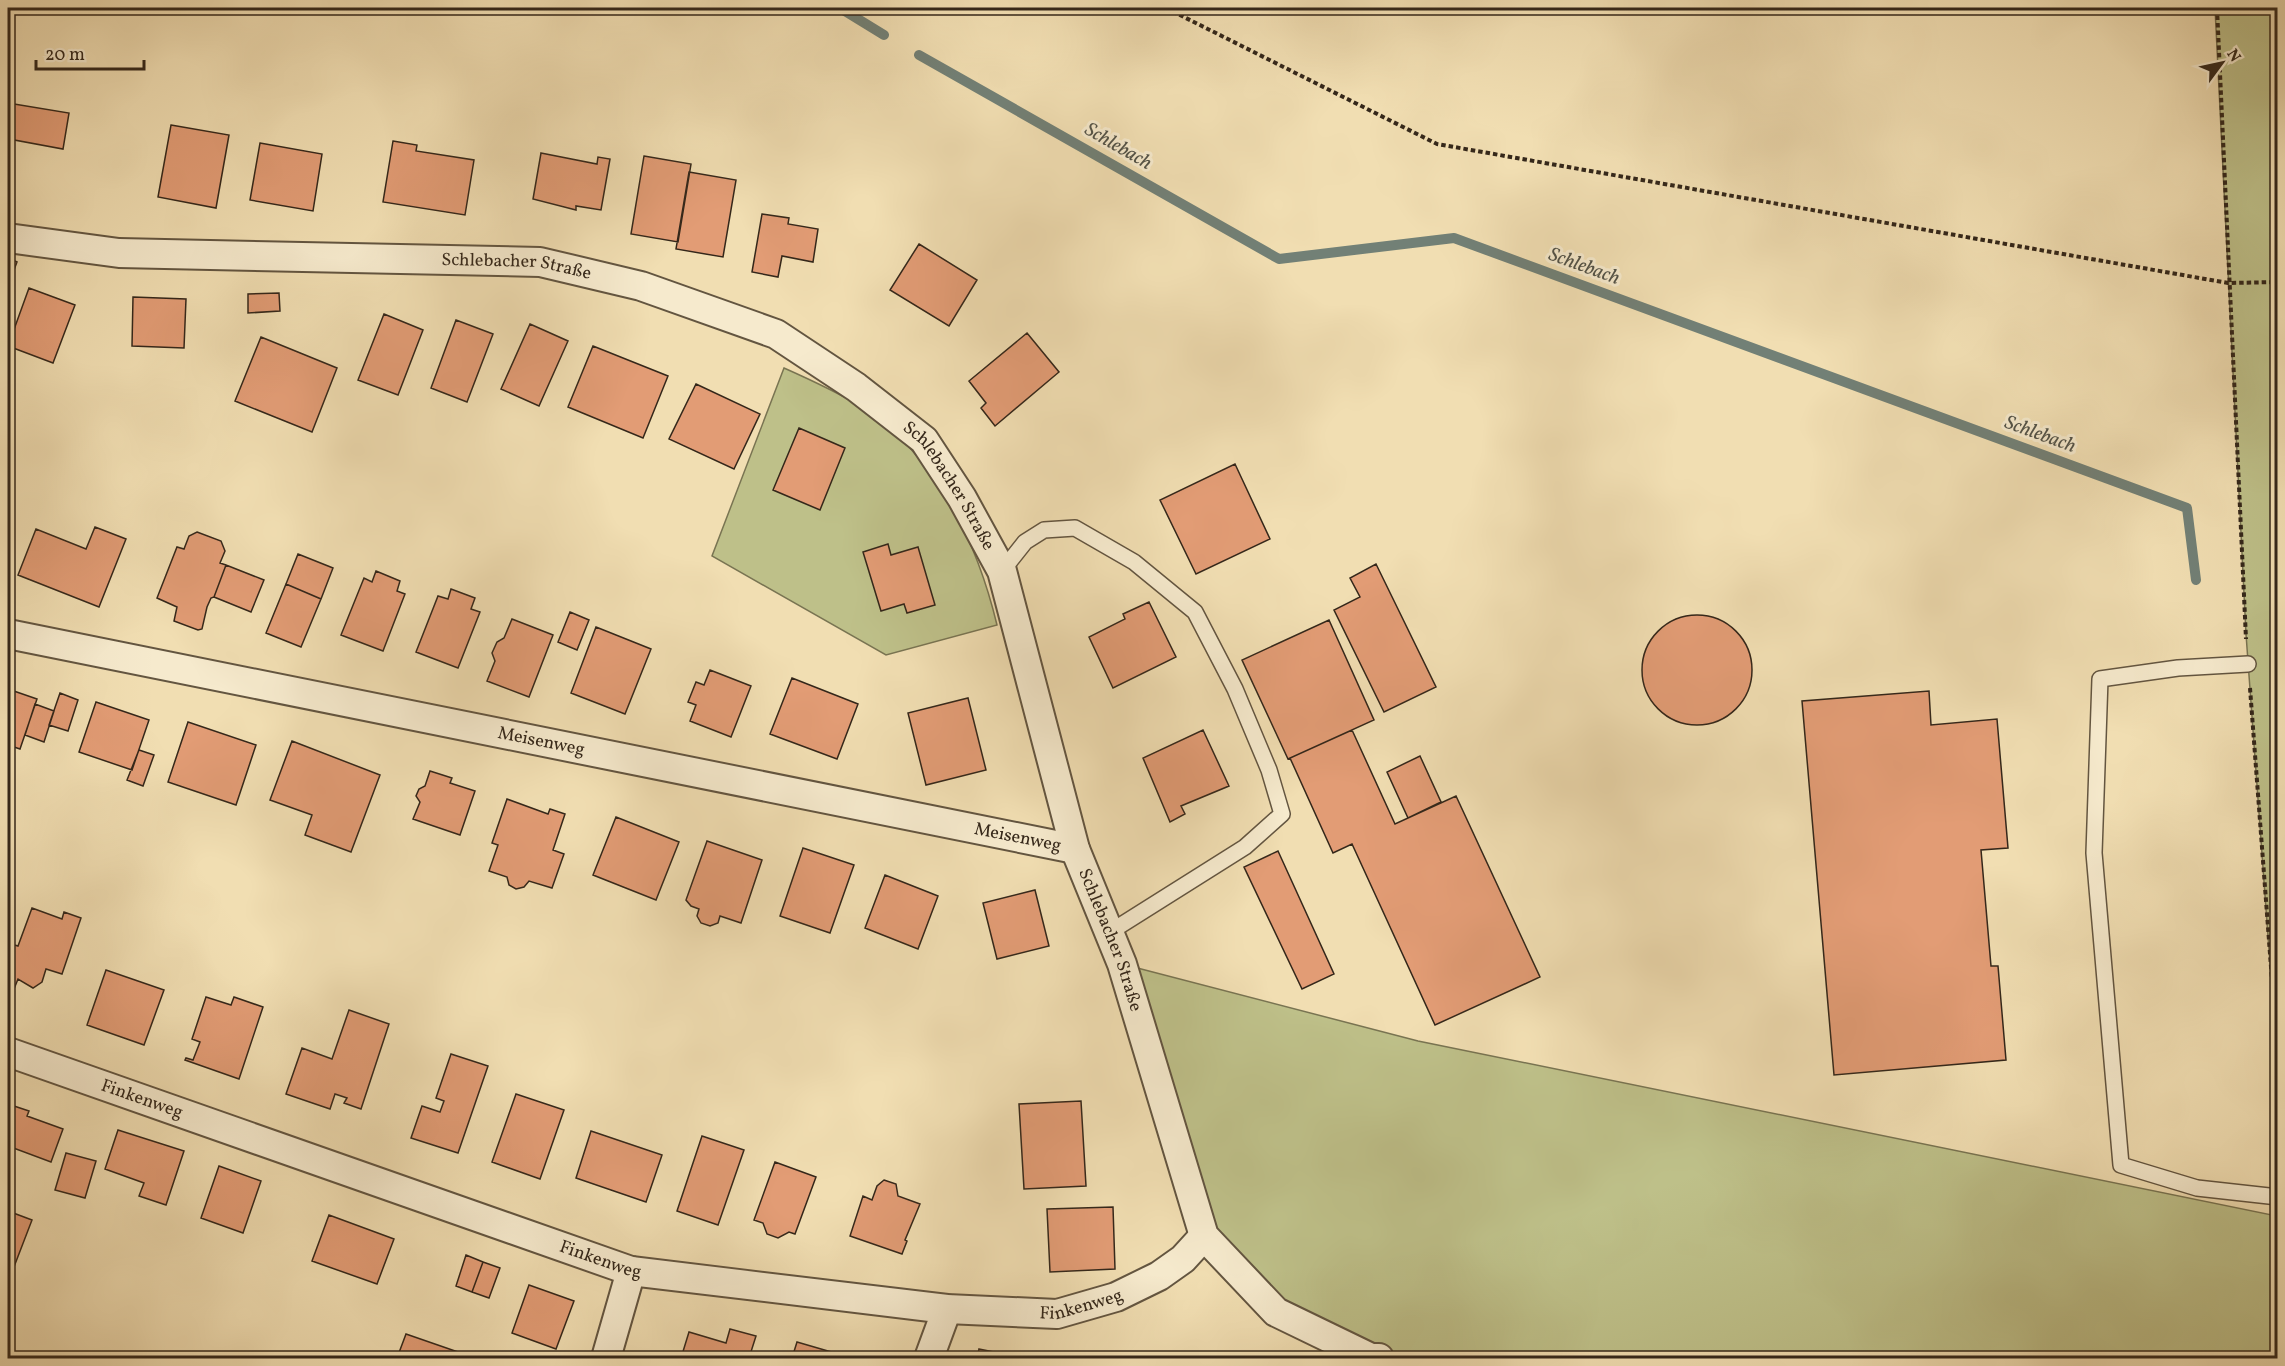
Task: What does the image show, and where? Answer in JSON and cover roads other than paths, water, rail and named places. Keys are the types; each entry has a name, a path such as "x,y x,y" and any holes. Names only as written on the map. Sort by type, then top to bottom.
{"street":[{"name":"Schlebacher Straße","path":"8,238 120,253 540,262 641,286 776,334 856,387 924,440 963,498 1002,572 1075,849 1110,932 1204,1236 1276,1312 1374,1358"},
{"name":"Meisenweg","path":"8,634 1075,849"},
{"name":"Finkenweg","path":"8,1052 631,1271 947,1309 1057,1314 1116,1297 1159,1276 1183,1259 1204,1236"},
{"path":"606,1359 631,1271"},
{"path":"929,1359 947,1309"}],"lane":[{"path":"1002,572 1025,542 1044,530 1075,528 1134,562 1195,612 1235,689 1272,781 1282,814 1245,847 1110,932"},
{"path":"2248,664 2178,668 2100,679 2094,853 2121,1165 2197,1188 2277,1197"}],"waterway":[{"name":"Schlebach","path":"840,8 884,35"},
{"name":"Schlebach","path":"919,55 1279,259 1454,238 2187,508 2196,580"}]}
